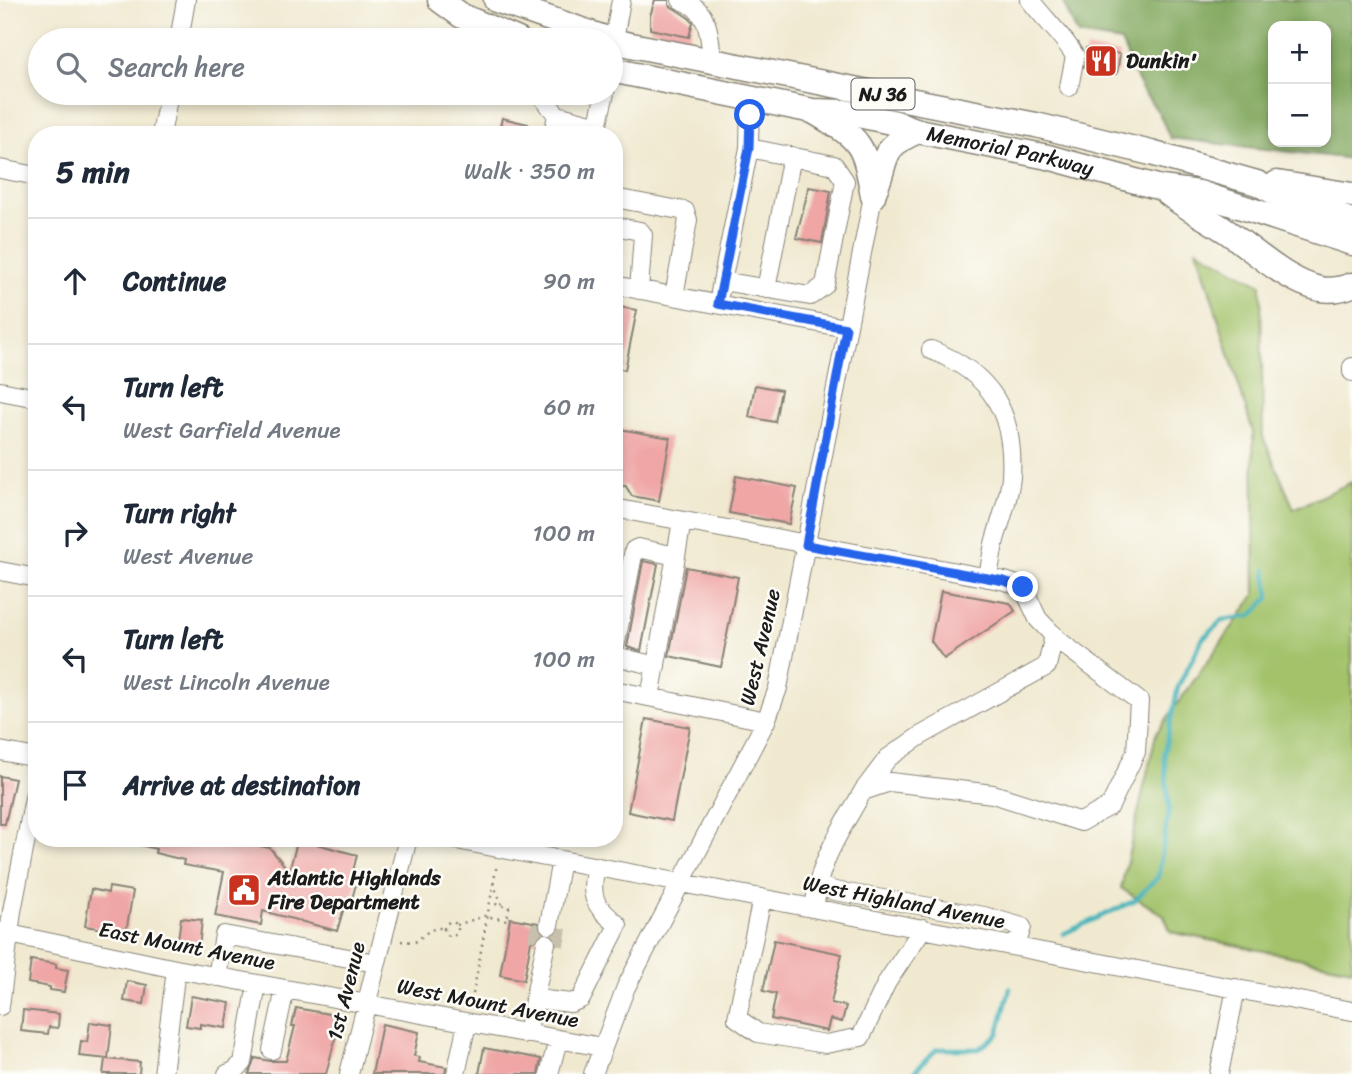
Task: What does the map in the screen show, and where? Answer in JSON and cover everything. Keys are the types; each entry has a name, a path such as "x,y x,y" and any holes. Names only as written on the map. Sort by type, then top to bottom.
{"highway":[{"path":"440,0 462,16 490,28"},
{"name":"Memorial Parkway","path":"496,0 568,28"},
{"name":"Memorial Parkway","path":"623,47 712,61 1036,125 1152,153 1257,183"},
{"name":"Memorial Parkway","path":"623,73 813,111 844,112 896,122 918,131 1048,157 1161,188"},
{"path":"813,111 849,132 857,141 866,160 873,196"},
{"path":"873,196 888,148 918,131"},
{"path":"1257,183 1287,184 1352,195"},
{"name":"NJ 36","path":"1257,183 1283,197 1352,221"},
{"path":"1161,188 1177,202 1225,229 1293,278 1323,289 1339,289 1352,285"},
{"name":"NJ 36","path":"1161,188 1199,193 1352,243"}],"street":[{"path":"180,28 186,0"},
{"path":"615,28 621,0"},
{"path":"681,0 701,11 707,26 712,61"},
{"path":"1030,0 1046,21 1059,31 1075,56 1069,87"},
{"path":"718,304 749,148 750,99"},
{"path":"163,126 167,105"},
{"path":"548,105 557,116 585,126"},
{"path":"597,126 601,105"},
{"path":"555,126 557,116"},
{"path":"722,281 810,296 825,285 845,181 834,165 749,148"},
{"path":"766,289 792,156"},
{"path":"0,169 28,174"},
{"name":"West Avenue","path":"593,1074 626,987 766,721 778,688 873,196"},
{"path":"623,200 685,211 688,220 674,296"},
{"path":"623,228 640,231 643,235 639,290"},
{"path":"738,308 743,284"},
{"path":"623,287 846,328"},
{"path":"931,350 956,359 990,388 1005,415 1011,478 988,578"},
{"path":"0,391 28,396"},
{"path":"623,510 988,578 1023,587 1038,619 1054,635 1139,701 1136,752 1110,806 1082,822 993,794 890,782 863,792"},
{"path":"650,697 682,521"},
{"path":"623,606 634,550 642,548 676,555"},
{"path":"0,571 28,576"},
{"path":"815,908 825,862 863,792 888,758 920,736 1047,666 1054,635"},
{"path":"623,658 656,666"},
{"path":"623,692 766,721"},
{"path":"0,751 28,756"},
{"path":"0,1006 5,932 28,825"},
{"name":"1st Avenue","path":"349,1074 406,847"},
{"name":"West Highland Avenue","path":"493,847 1352,1011"},
{"path":"527,1034 537,991 549,976 548,934 541,915 554,900 561,860"},
{"path":"537,991 571,1003 580,999 618,925 595,901 592,882 596,866"},
{"path":"818,886 984,916 1022,927 1016,946"},
{"path":"762,898 737,1018 758,1032 826,1044 861,1037 887,982 923,928"},
{"name":"East Mount Avenue","path":"5,932 176,969 365,1003"},
{"path":"217,976 224,935 376,963"},
{"path":"163,1074 176,969"},
{"path":"227,1074 243,1063 257,984"},
{"path":"1219,1074 1236,988"},
{"path":"272,1050 285,989"},
{"name":"West Mount Avenue","path":"365,1003 603,1047"},
{"path":"456,1074 467,1023"},
{"path":"549,1074 558,1040"}],"path":[{"path":"473,994 497,864"},
{"path":"494,884 502,905"},
{"path":"401,941 415,942 430,930 444,927 449,922 457,925 481,917 507,920 509,907 490,903"},
{"path":"444,927 446,934 452,936 457,932 457,925"}],"green space":[{"path":"1062,0 1352,0 1352,159 1170,138 1159,113 1142,90 1121,42 1078,35"},
{"path":"1197,249 1261,285 1263,437 1294,509 1352,482 1352,969 1171,932 1164,916 1121,888 1156,734 1255,595 1253,432"}],"building":[{"path":"655,0 669,0 669,5 693,22 689,37 650,29 650,16"},
{"name":"Dunkin'","path":"1086,48 1120,54 1117,74 1084,67"},
{"path":"502,118 528,124 527,126 500,126"},
{"path":"809,187 831,191 822,243 796,238"},
{"path":"623,308 637,310 623,369"},
{"path":"755,385 781,390 775,422 749,417"},
{"path":"623,430 670,438 659,501 632,496 625,485 623,486"},
{"path":"736,476 797,488 789,524 729,513"},
{"path":"643,561 658,564 641,651 627,647"},
{"path":"686,567 738,577 721,667 669,656"},
{"path":"941,591 1010,603 1015,611 944,659 931,641"},
{"path":"646,719 690,727 672,821 628,812"},
{"path":"0,776 15,779 5,824 0,824"},
{"path":"148,847 265,847 270,848 289,871 296,847 328,847 357,855 351,879 357,881 351,902 346,901 337,931 263,911 261,925 215,916 224,872 183,865 184,860 155,853 156,849"},
{"path":"109,887 133,891 126,933 85,926 91,889 108,893"},
{"path":"181,918 202,920 199,948 177,946"},
{"path":"510,918 538,923 541,933 535,941 531,941 524,980 500,975"},
{"path":"774,940 842,954 831,1003 846,1006 842,1022 830,1019 827,1031 771,1019 776,994 763,991"},
{"path":"31,960 56,964 56,968 68,970 64,992 28,983"},
{"path":"127,981 147,985 144,1004 124,1001"},
{"path":"191,996 230,1003 226,1028 200,1024 200,1028 186,1026"},
{"path":"296,1008 341,1016 326,1074 249,1074 255,1058 286,1061 295,1026 292,1026"},
{"path":"23,1010 59,1014 58,1028 49,1027 48,1034 21,1031"},
{"path":"90,1022 112,1025 108,1059 79,1056 81,1041 87,1042"},
{"path":"382,1024 419,1032 414,1056 420,1057 419,1062 446,1067 445,1074 372,1074"},
{"path":"484,1048 541,1059 538,1074 479,1074"},
{"path":"105,1059 140,1062 139,1074 103,1074"}],"waterway":[{"path":"1063,934 1134,901 1158,877 1169,809 1164,753 1178,687 1203,638 1223,620 1251,616 1269,598 1266,570"},
{"path":"912,1074 937,1049 979,1049 998,1034 1010,988"}],"tunnel":[{"path":"537,942 540,924"},
{"path":"555,945 558,927"}],"place":[{"name":"Dunkin'","path":"1101,61"},
{"name":"Atlantic Highlands Fire Department","path":"244,890"}],"route":[{"path":"750,115 749,148 718,304 846,328 806,545 1004,581 1023,587"}]}
